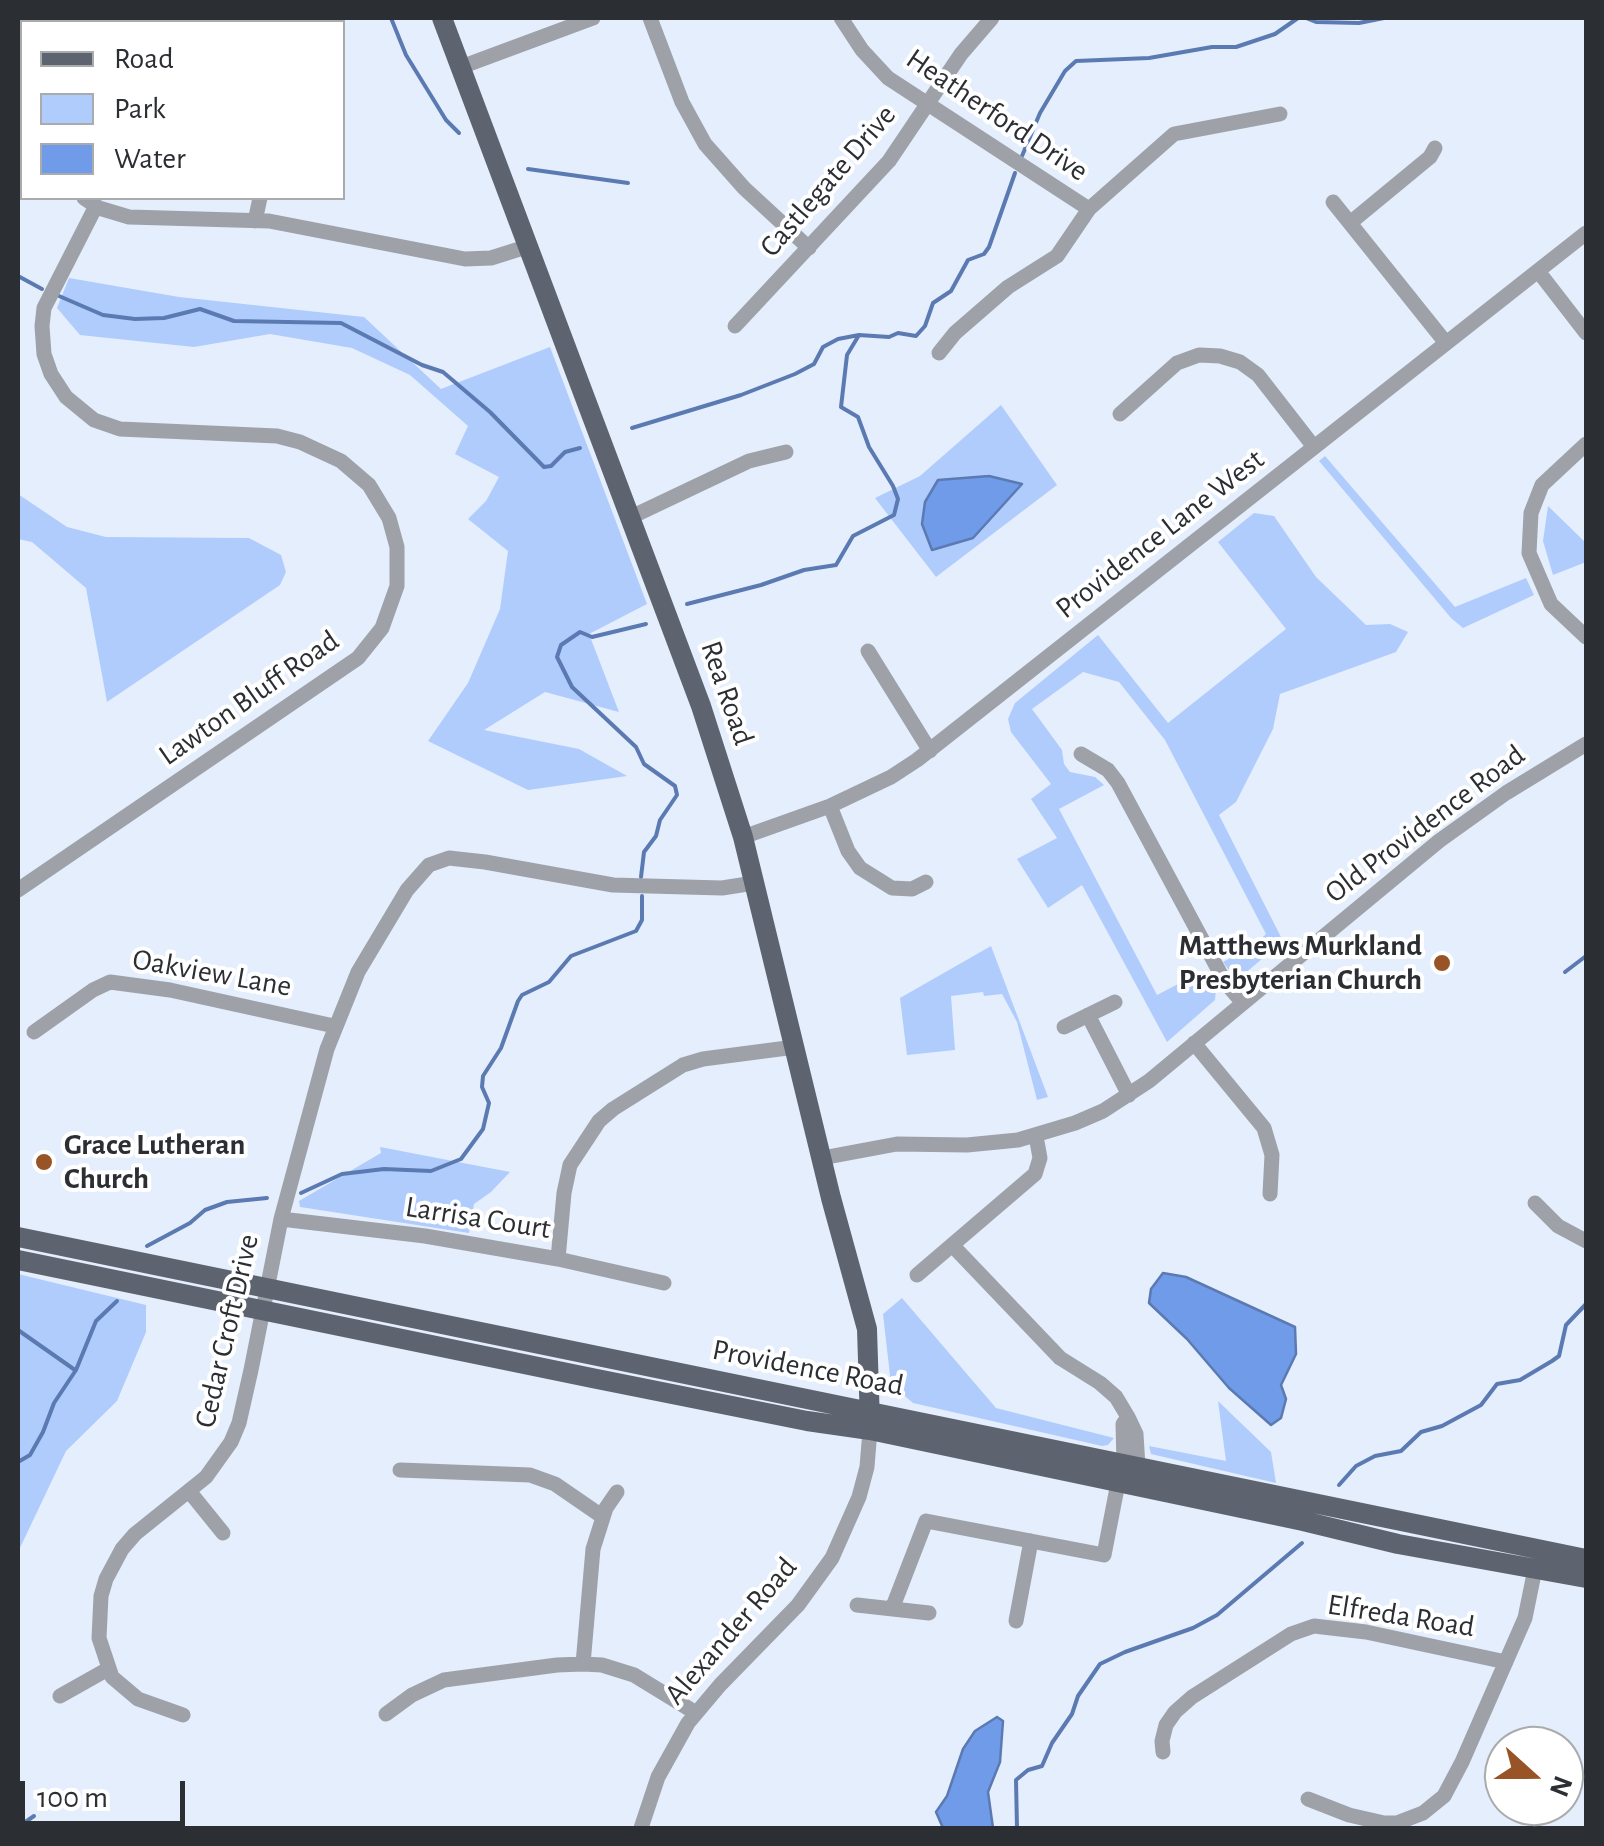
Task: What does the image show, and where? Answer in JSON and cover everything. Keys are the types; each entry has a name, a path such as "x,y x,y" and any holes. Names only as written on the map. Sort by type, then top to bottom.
{"main road":[{"name":"Rea Road","path":"442,18 461,67 478,92 529,246 701,706 743,837 867,1329 871,1421"},
{"name":"Providence Road","path":"18,1237 266,1287 871,1421 1586,1559"},
{"name":"Providence Road","path":"18,1260 807,1421 871,1421"},
{"name":"Providence Road","path":"1127,1471 1398,1544 1586,1578"}],"street":[{"path":"461,67 593,18"},
{"path":"650,18 682,102 705,144 744,188 809,248"},
{"name":"Heatherford Drive","path":"841,18 880,70 927,105 1089,209"},
{"name":"Castlegate Drive","path":"735,326 888,161 961,54 992,18"},
{"path":"939,353 985,306 1057,256 1089,209 1174,134 1280,114"},
{"path":"1350,223 1430,157 1435,148"},
{"path":"256,220 260,200"},
{"path":"90,202 148,220 256,220 479,260 529,246"},
{"name":"Lawton Bluff Road","path":"18,890 358,658 382,628 397,586 397,547 389,518 369,485 322,450 276,436 120,429 94,420 66,398 44,354 44,308 90,202"},
{"path":"1332,202 1446,344"},
{"name":"Providence Lane West","path":"743,837 830,806 891,777 930,750 1586,233"},
{"path":"1538,271 1586,333"},
{"path":"1120,414 1178,363 1199,355 1220,356 1240,362 1258,375 1314,447"},
{"path":"1586,444 1542,485 1530,513 1530,552 1551,604 1586,636"},
{"path":"632,517 749,461 786,452"},
{"path":"868,651 930,750"},
{"name":"Old Providence Road","path":"822,1158 896,1144 994,1143 1036,1136 1075,1124 1129,1096 1438,841 1586,744"},
{"path":"1081,754 1108,770 1118,782 1225,982 1243,1003"},
{"path":"830,806 848,851 860,868 892,888 912,889 926,882"},
{"name":"Cedar Croft Drive","path":"108,1669 98,1628 101,1596 112,1566 135,1534 190,1491 221,1460 235,1433 280,1219 334,1026 358,972 394,908 417,877 442,859 485,862 613,885 722,888 754,883"},
{"name":"Oakview Lane","path":"34,1032 92,990 110,982 170,990 334,1026"},
{"path":"1064,1027 1115,1002"},
{"path":"1088,1015 1129,1096"},
{"path":"1194,1043 1264,1128 1272,1155 1270,1194"},
{"path":"558,1259 570,1165 598,1121 683,1065 795,1046"},
{"path":"917,1275 1035,1174 1040,1158 1036,1136"},
{"path":"1535,1203 1562,1229 1586,1241"},
{"name":"Larrisa Court","path":"280,1219 424,1236 558,1259 664,1283"},
{"path":"892,1609 926,1521 1104,1555 1136,1434 1116,1397 1060,1358 952,1245"},
{"name":"Alexander Road","path":"641,1828 658,1777 696,1713 798,1605 832,1558 859,1497 867,1466 871,1421"},
{"path":"400,1470 530,1475 554,1484 602,1517"},
{"path":"190,1491 223,1534"},
{"path":"583,1664 593,1550 602,1517 617,1492"},
{"path":"1016,1622 1031,1541"},
{"path":"1308,1799 1384,1823 1410,1818 1434,1805 1452,1785 1506,1662 1529,1604 1535,1569"},
{"path":"857,1605 929,1614"},
{"name":"Elfreda Road","path":"1163,1752 1166,1725 1192,1697 1291,1634 1314,1626 1366,1632 1506,1662"},
{"path":"386,1714 412,1695 444,1680 556,1664 602,1665 634,1675 696,1713"},
{"path":"60,1696 108,1669 128,1692 183,1716"}],"green space":[{"path":"69,278 179,297 364,317 441,389 550,347 647,604 589,634 619,712 545,692 484,730 579,749 627,776 528,790 428,741 468,683 500,609 508,551 468,519 486,501 499,477 455,454 468,426 410,375 352,348 270,334 194,347 80,335 57,308"},
{"path":"1001,405 1057,485 936,577 875,498 920,476"},
{"path":"1325,456 1455,607 1526,578 1534,595 1463,628 1319,461"},
{"path":"18,494 67,527 106,537 249,538 281,555 286,572 280,585 107,702 86,588 32,542 18,539"},
{"path":"1548,506 1586,543 1586,562 1553,575 1543,541"},
{"path":"1254,513 1274,516 1316,577 1366,625 1390,624 1408,632 1396,652 1280,694 1273,729 1236,802 1219,815 1283,941 1243,975 1232,974 1223,962 1266,934 1165,740 1119,682 1083,672 1032,709 1062,750 1070,772 1095,777 1104,785 1059,809 1157,995 1203,971 1216,989 1215,1000 1167,1042 1082,885 1048,908 1017,859 1057,838 1031,799 1051,784 1011,732 1008,719 1015,703 1098,635 1168,723 1286,629 1218,542"},
{"path":"991,946 1048,1097 1037,1100 1017,1022 1002,994 951,996 955,1050 907,1055 900,998"},
{"path":"380,1147 510,1172 474,1204 469,1233 300,1207 299,1201 381,1153"},
{"path":"18,1274 146,1305 146,1332 117,1401 66,1451 18,1552"},
{"path":"902,1298 996,1408 1114,1438 1102,1446 913,1403 891,1384 883,1314"},
{"path":"1218,1401 1271,1452 1276,1483 1151,1454 1149,1446 1226,1461"}],"water":[{"path":"989,476 1022,484 973,538 932,550 922,524 925,502 938,480"},
{"path":"1163,1273 1186,1277 1295,1327 1296,1354 1281,1385 1286,1399 1281,1418 1271,1425 1229,1388 1149,1303 1151,1289"},
{"path":"997,1717 1003,1721 1000,1762 988,1792 993,1828 943,1828 936,1812 947,1796 963,1749 975,1731"}],"waterway":[{"path":"391,18 406,55 446,120 459,133"},
{"path":"1022,156 1040,113 1065,71 1076,61 1149,58 1212,47 1236,47 1275,34 1298,18"},
{"path":"1306,18 1316,22 1359,23 1384,18"},
{"path":"528,169 628,183"},
{"path":"632,428 795,374 814,364 823,347 838,339 859,335 889,337 898,333 916,336 925,326 933,303 951,291 968,260 984,254 989,247 1015,173"},
{"path":"18,276 42,289"},
{"path":"59,296 103,315 135,319 164,318 200,309 234,321 341,323 443,372 490,412 544,467 551,466 565,452 580,448"},
{"path":"687,604 804,570 836,565 853,536 894,515 898,499 893,486 869,447 858,417 841,407 847,355 859,335"},
{"path":"641,877 644,852 677,795 675,786 644,764 636,747 572,687 557,657 561,645 580,632 592,637 646,624"},
{"path":"301,1193 342,1174 384,1169 431,1171 461,1159 483,1129 489,1103 482,1087 483,1076 501,1048 522,995 549,982 571,956 636,931 642,920 642,896"},
{"path":"1565,972 1586,956"},
{"path":"147,1246 190,1223 205,1210 227,1202 267,1198"},
{"path":"18,1462 30,1455 43,1432 54,1403 76,1370 96,1321 117,1301"},
{"path":"1339,1485 1356,1466 1375,1456 1401,1451 1421,1432 1442,1426 1481,1405 1497,1384 1520,1380 1559,1356 1566,1325 1586,1304"},
{"path":"18,1330 75,1370"},
{"path":"1017,1828 1016,1780 1028,1770 1042,1766 1078,1696 1100,1664 1217,1615 1302,1543"},
{"path":"18,1827 34,1816"}],"place":[{"name":"Matthews Murkland Presbyterian Church","path":"1442,963"},
{"name":"Grace Lutheran Church","path":"44,1162"}]}
